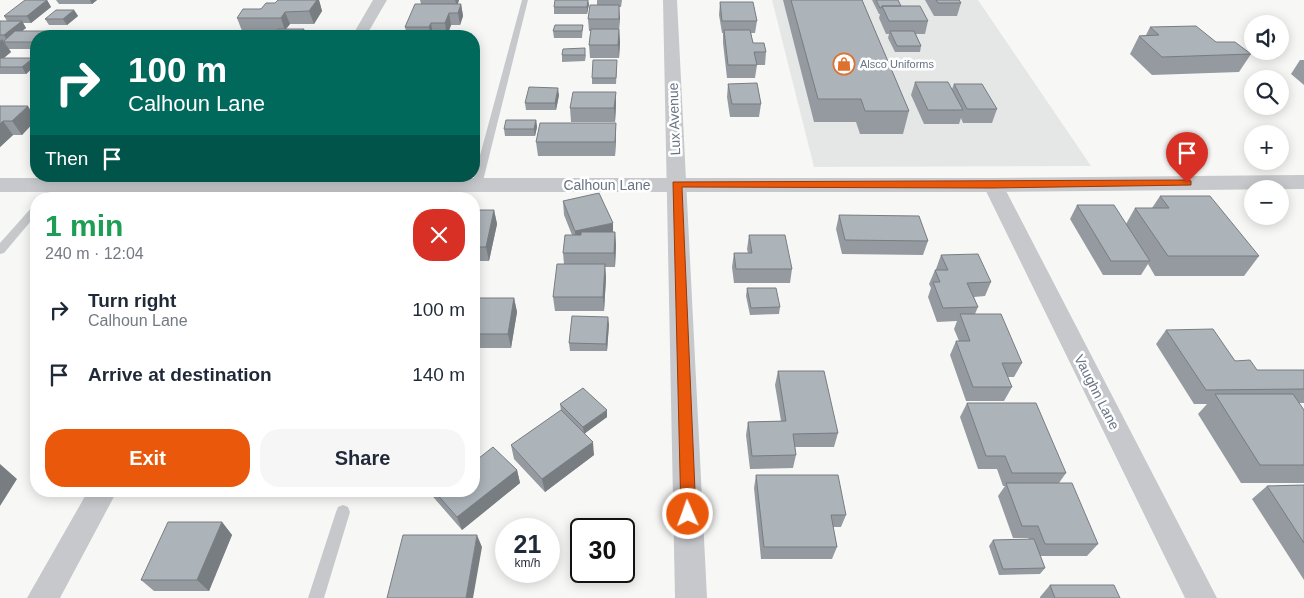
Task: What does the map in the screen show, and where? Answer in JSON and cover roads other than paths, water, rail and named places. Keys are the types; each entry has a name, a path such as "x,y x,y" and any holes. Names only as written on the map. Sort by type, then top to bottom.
{"street":[{"path":"363,30 380,0"},
{"name":"Lux Avenue","path":"670,0 691,598"},
{"name":"Calhoun Lane","path":"0,185 51,192 477,185 992,185 1304,182"},
{"name":"Vaughn Lane","path":"992,185 1201,598"},
{"path":"43,598 100,497"}],"lane":[{"path":"480,173 525,0"},
{"path":"0,250 30,216"},
{"path":"316,598 343,512"}],"place":[{"name":"Alsco Uniforms","path":"844,64"}]}
